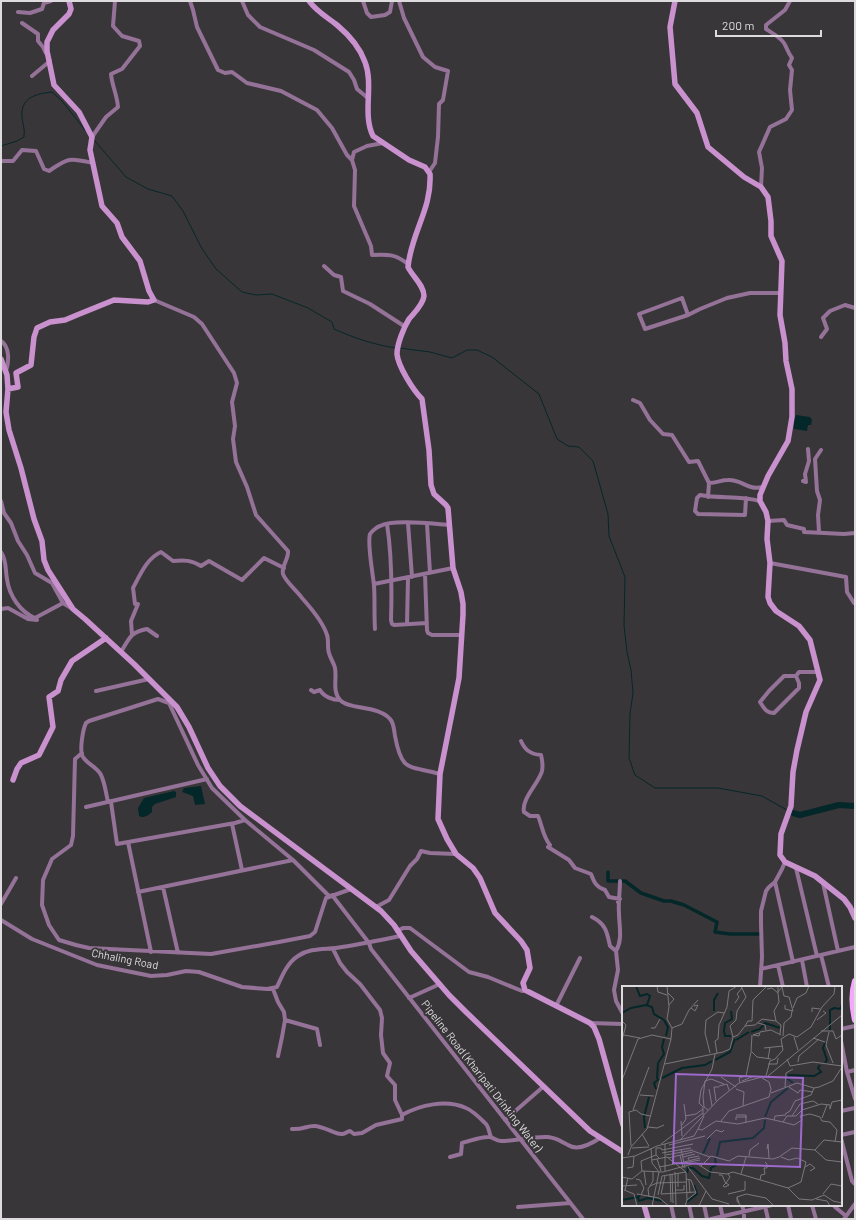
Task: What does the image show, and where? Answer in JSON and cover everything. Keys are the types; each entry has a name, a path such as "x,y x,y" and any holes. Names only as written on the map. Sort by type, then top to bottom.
{"main road":[{"path":"8,389 18,386 16,373 30,365 34,337 37,328 50,322 65,320 114,300 148,302 154,300 149,291 140,261 122,236 117,223 102,206 90,150 92,137 79,112 54,85 47,42 53,30 69,14 71,9 69,1"},
{"path":"309,1 319,13 346,33 362,56 368,72 369,117 372,133 375,138 425,167 430,172 428,202 415,236 408,264 408,268 418,282 424,297 421,304 404,326 397,353 408,380 416,393 422,399 429,450 431,485 434,494 447,506 454,568 464,604 459,678 440,774 438,819 456,854 476,872 495,913 521,941 527,950 530,967 524,983 525,990 590,1023 594,1027 599,1038 622,1121"},
{"path":"675,1 670,27 676,84 696,113 708,147 744,177 761,188 768,197 771,236 782,261 780,315 785,343 786,361 792,389 792,417 788,441 760,495 760,501 766,512 768,521 767,539 770,563 768,597 770,603 776,611 797,624 812,644 819,681 806,712 797,750 793,772 791,806 781,834 780,855 785,862 812,874 844,899 850,906 855,918"},
{"path":"1,359 6,371 8,389 4,400 9,430 21,468 34,519 42,541 44,560 48,570 73,609 150,679 177,708 189,727 208,768 226,792 240,806 376,907 389,919 411,951 466,1012 544,1086 579,1122 600,1138 622,1151"},
{"path":"13,780 21,763 38,754 53,727 49,698 58,691 61,680 72,661 106,638"},
{"path":"855,981 852,993 852,1003 855,1020"},
{"path":"644,1206 648,1219"}],"street":[{"path":"18,12 30,12 42,9 44,3 51,1"},
{"path":"92,137 106,117 118,107 117,96 112,84 111,74 122,69 140,46 139,41 122,36 113,26 115,1"},
{"path":"190,1 197,27 218,70 226,73 232,72 247,83 280,91 317,110 332,128 352,160 355,170 354,206 371,246 372,255 388,254 399,257 408,264"},
{"path":"242,1 248,15 260,27 314,50 349,72 357,89 369,99"},
{"path":"364,1 367,13 371,17 385,15 390,12 392,1"},
{"path":"399,1 404,18 423,57 435,67 448,71 443,100 439,104 438,137 435,163 430,172"},
{"path":"761,188 762,168 759,152 770,127 786,119 792,110 790,90 792,70 789,65 792,58 787,51 785,44 776,35 766,29 766,25 785,10 790,1"},
{"path":"22,23 38,34 38,40 44,47 50,61 32,76"},
{"path":"352,160 354,152 367,146 383,143"},
{"path":"1,162 13,161 22,150 36,151 44,169 49,170 64,160 73,159 93,163"},
{"path":"324,266 334,275 341,277 343,290 370,304 404,326"},
{"path":"688,316 682,298 639,314 645,330 688,316 700,309 727,298 750,294 781,293"},
{"path":"154,300 194,317 202,324 234,373 237,383 232,404 235,426 233,441 236,462 247,487 256,515 288,551 288,557 283,574 284,577 301,596 326,632 329,653 335,670 336,688 340,700"},
{"path":"821,337 827,330 823,318 830,311 845,305 855,308"},
{"path":"1,341 7,349 9,363 6,371"},
{"path":"634,400 640,403 650,420 663,434 672,435 689,462 698,461 709,483 708,497"},
{"path":"808,449 809,461 804,482 816,482"},
{"path":"819,532 818,515 820,500 816,482 815,459 821,450"},
{"path":"709,483 729,480 755,489 763,487"},
{"path":"746,498 745,515 698,514 695,510 700,495 708,497 746,498 760,501"},
{"path":"1,501 4,513 11,523 18,542 27,555 35,573 52,583 63,603 73,609"},
{"path":"768,521 784,520 787,525 804,529 804,532 844,534 855,533"},
{"path":"375,629 374,584 370,534 379,526 387,524 408,523 450,525"},
{"path":"407,624 410,578 408,523"},
{"path":"387,524 390,539 392,624 427,623"},
{"path":"427,524 427,630 428,633 432,634 462,635"},
{"path":"1,552 5,557 7,580 11,594 24,612 32,617 38,618"},
{"path":"132,635 131,621 138,604 135,604 133,588 147,563 156,554 161,552 174,561 187,560 195,562 201,566 209,561 242,580 264,558 284,568"},
{"path":"770,563 846,577 847,592 854,602"},
{"path":"374,584 454,568"},
{"path":"1,609 8,608 28,619 36,620 63,603"},
{"path":"121,652 135,632 147,629 157,636"},
{"path":"796,676 799,683 799,688 774,713 769,713 764,710 760,702 784,676 796,676 800,672 818,672"},
{"path":"96,691 150,679"},
{"path":"311,690 314,692 320,690 324,695 336,700 376,710 388,716 393,724 396,742 406,765 416,769 440,774"},
{"name":"Pipeline Road (Kharipati Drinking Water)","path":"82,753 84,731 87,722 158,699 169,703 198,765 212,788 245,820 293,860 331,896 369,943 371,950 583,1219"},
{"path":"521,741 527,751 541,754 542,759 542,771 524,804 524,812 530,816 538,816 550,845 548,847 569,860 575,868 591,874 598,888 605,890 609,897 619,900"},
{"path":"245,820 232,824 118,844 109,802 101,776 98,771 85,759 82,753 75,760 73,836 71,845 52,859 42,880 42,905 49,925 59,940 89,948 211,954 310,936 315,932 326,898 351,889"},
{"path":"86,807 207,779"},
{"path":"232,824 242,870"},
{"path":"128,842 151,952"},
{"path":"376,907 389,900 421,851 430,853 456,854"},
{"path":"138,892 293,860"},
{"path":"760,986 761,912 766,891 775,882 785,862"},
{"path":"796,868 819,956 829,986"},
{"path":"1,904 16,878"},
{"path":"620,881 619,945 616,951 618,970 614,990 616,1001 622,1012"},
{"path":"775,882 793,962"},
{"path":"823,882 838,951"},
{"path":"163,887 178,953"},
{"path":"592,917 606,929 610,946 616,951"},
{"name":"Chhaling Road","path":"1,920 32,939 97,965 151,976 167,976 186,971 199,972 242,987 272,989"},
{"path":"278,1056 285,1020 284,1012 272,989 277,986 287,967 297,957 306,951 333,949 369,943 398,934 403,928 410,928 469,972 492,978 522,991 525,990"},
{"path":"761,969 855,947"},
{"path":"333,949 340,963 360,984 380,1010 382,1018 381,1035 383,1053 390,1063 387,1076 395,1086 395,1100 402,1115"},
{"path":"556,1006 580,958"},
{"path":"802,960 807,986"},
{"path":"778,965 783,986"},
{"path":"409,998 440,984"},
{"path":"285,1020 317,1029 320,1045"},
{"path":"590,1023 622,1024"},
{"path":"842,1028 855,1026"},
{"path":"842,1046 847,1072 855,1099"},
{"path":"847,1072 855,1070"},
{"path":"505,1120 544,1086"},
{"path":"292,1129 299,1130 314,1126 329,1129 344,1135 346,1132 350,1131 354,1134 362,1133 376,1125 402,1119 402,1115 425,1105 434,1104 461,1106 469,1109 485,1123 491,1137 499,1142 540,1137 555,1138 568,1146 577,1148 594,1142 600,1138"},
{"path":"842,1111 855,1108"},
{"path":"842,1135 855,1132"},
{"path":"450,1157 461,1154 462,1143 491,1137"},
{"path":"842,1142 852,1181 855,1184"},
{"path":"518,1207 570,1203"},
{"path":"834,1206 845,1218 855,1204"},
{"path":"671,1206 674,1219"},
{"path":"689,1206 692,1219"},
{"path":"704,1206 707,1219"},
{"path":"720,1206 723,1218"},
{"path":"742,1206 744,1219"},
{"path":"711,1219 723,1218 765,1206 768,1219"},
{"path":"788,1206 792,1219"},
{"path":"812,1206 816,1219"}],"water":[{"path":"796,415 810,417 812,420 811,425 808,425 807,431 794,429 793,421"},
{"path":"201,786 205,804 195,805 193,796 182,792 184,788"},
{"path":"174,791 176,792 176,797 155,804 152,807 152,812 148,815 144,817 139,816 138,808 144,798"}],"waterway":[{"path":"1,146 24,137 22,118 24,105 30,98 46,93 52,92 62,101 85,130"},
{"path":"94,140 126,177 148,189 172,196 183,211 201,247 216,269 242,292 256,295 272,294 308,308 332,322 334,329 365,341 396,348"},
{"path":"399,348 430,352 452,358 467,350 477,350 492,357 539,394 557,439 568,446 579,447 593,461 608,514 609,536 625,577 624,625 633,693 630,714 629,758 635,775 655,788 718,788 762,796 787,810"},
{"path":"793,813 800,815 839,805 855,806"},
{"path":"608,872 608,881 625,881 641,893 664,901 671,901 684,905 717,922 715,932 730,934 761,934"}]}
